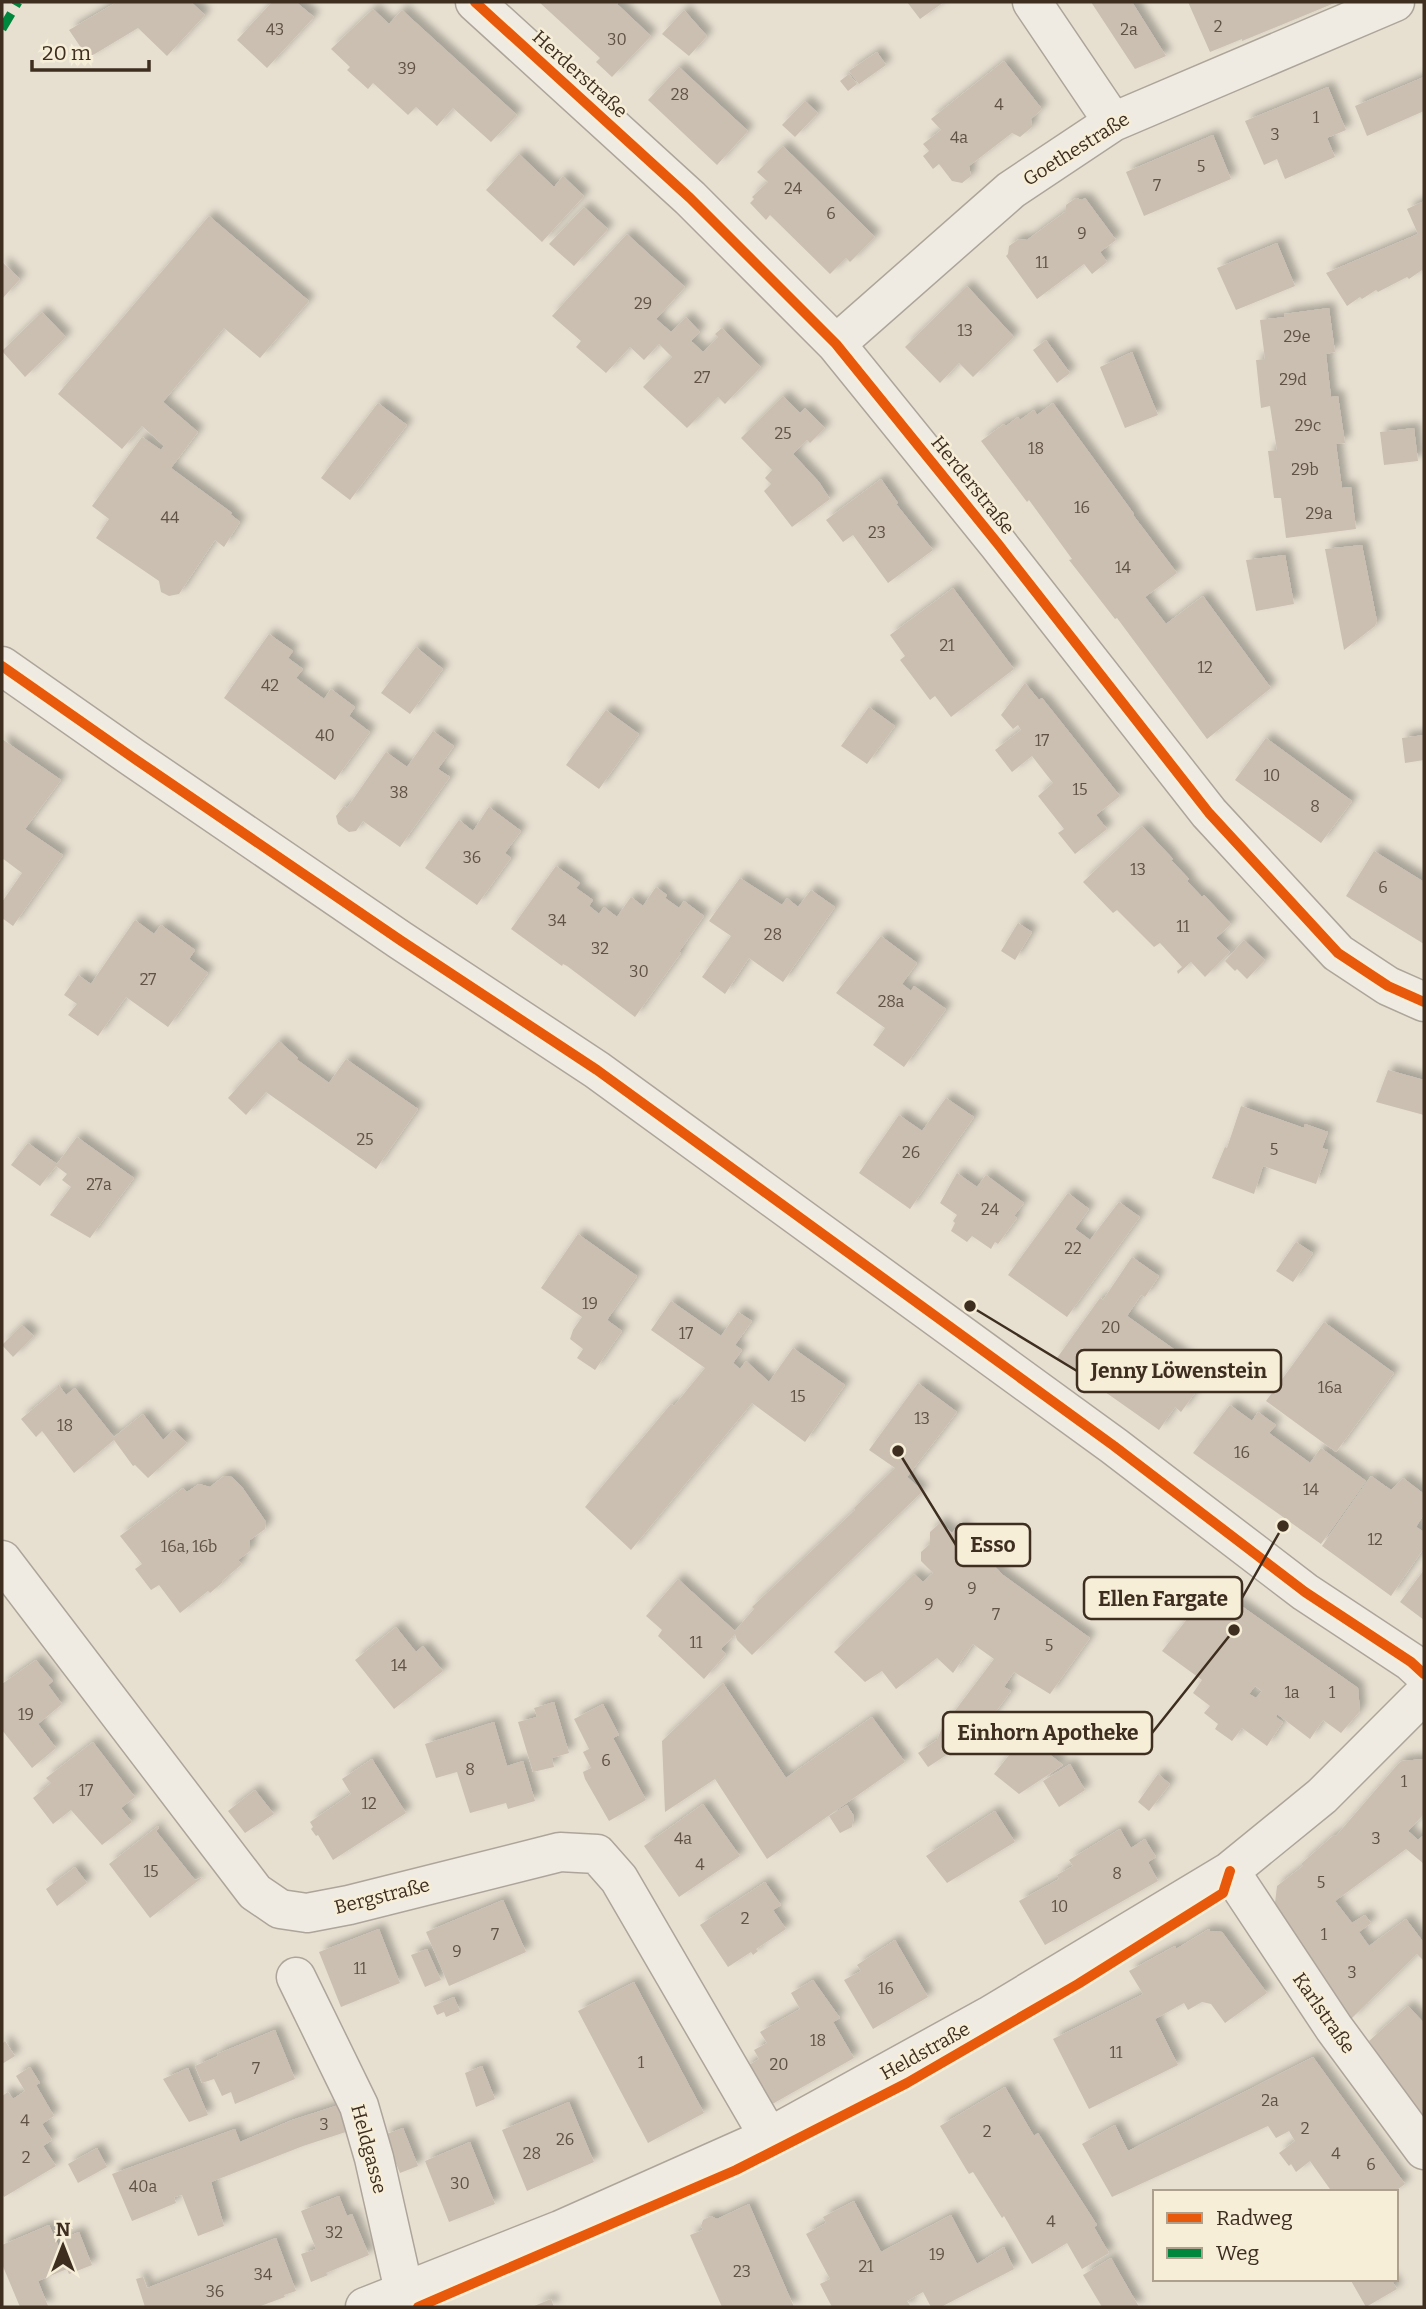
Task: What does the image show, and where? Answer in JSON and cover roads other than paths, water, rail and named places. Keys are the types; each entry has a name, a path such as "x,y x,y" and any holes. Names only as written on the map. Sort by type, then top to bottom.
{"street":[{"name":"Herderstraße","path":"475,2 690,198 836,344 1218,823 1338,953 1388,986 1424,1002"},
{"path":"1032,2 1113,122"},
{"name":"Goethestraße","path":"836,344 1011,190 1113,122 1395,2"},
{"path":"2,666 368,919 597,1070 1114,1446 1306,1592 1424,1674"},
{"name":"Bergstraße","path":"2,1560 255,1892 280,1909 307,1913 560,1852 597,1854 619,1879 769,2137"},
{"name":"Heldstraße","path":"365,2307 560,2230 769,2137 989,2016 1230,1871 1322,1796 1424,1694"},
{"name":"Karlstraße","path":"1230,1871 1334,2028 1424,2150"},
{"name":"Heldgasse","path":"296,1977 359,2106 404,2291"}],"place":[{"name":"Jenny Löwenstein","path":"970,1306"},
{"name":"Esso","path":"898,1451"},
{"name":"Ellen Fargate","path":"1283,1526"},
{"name":"Einhorn Apotheke","path":"1234,1630"}]}
